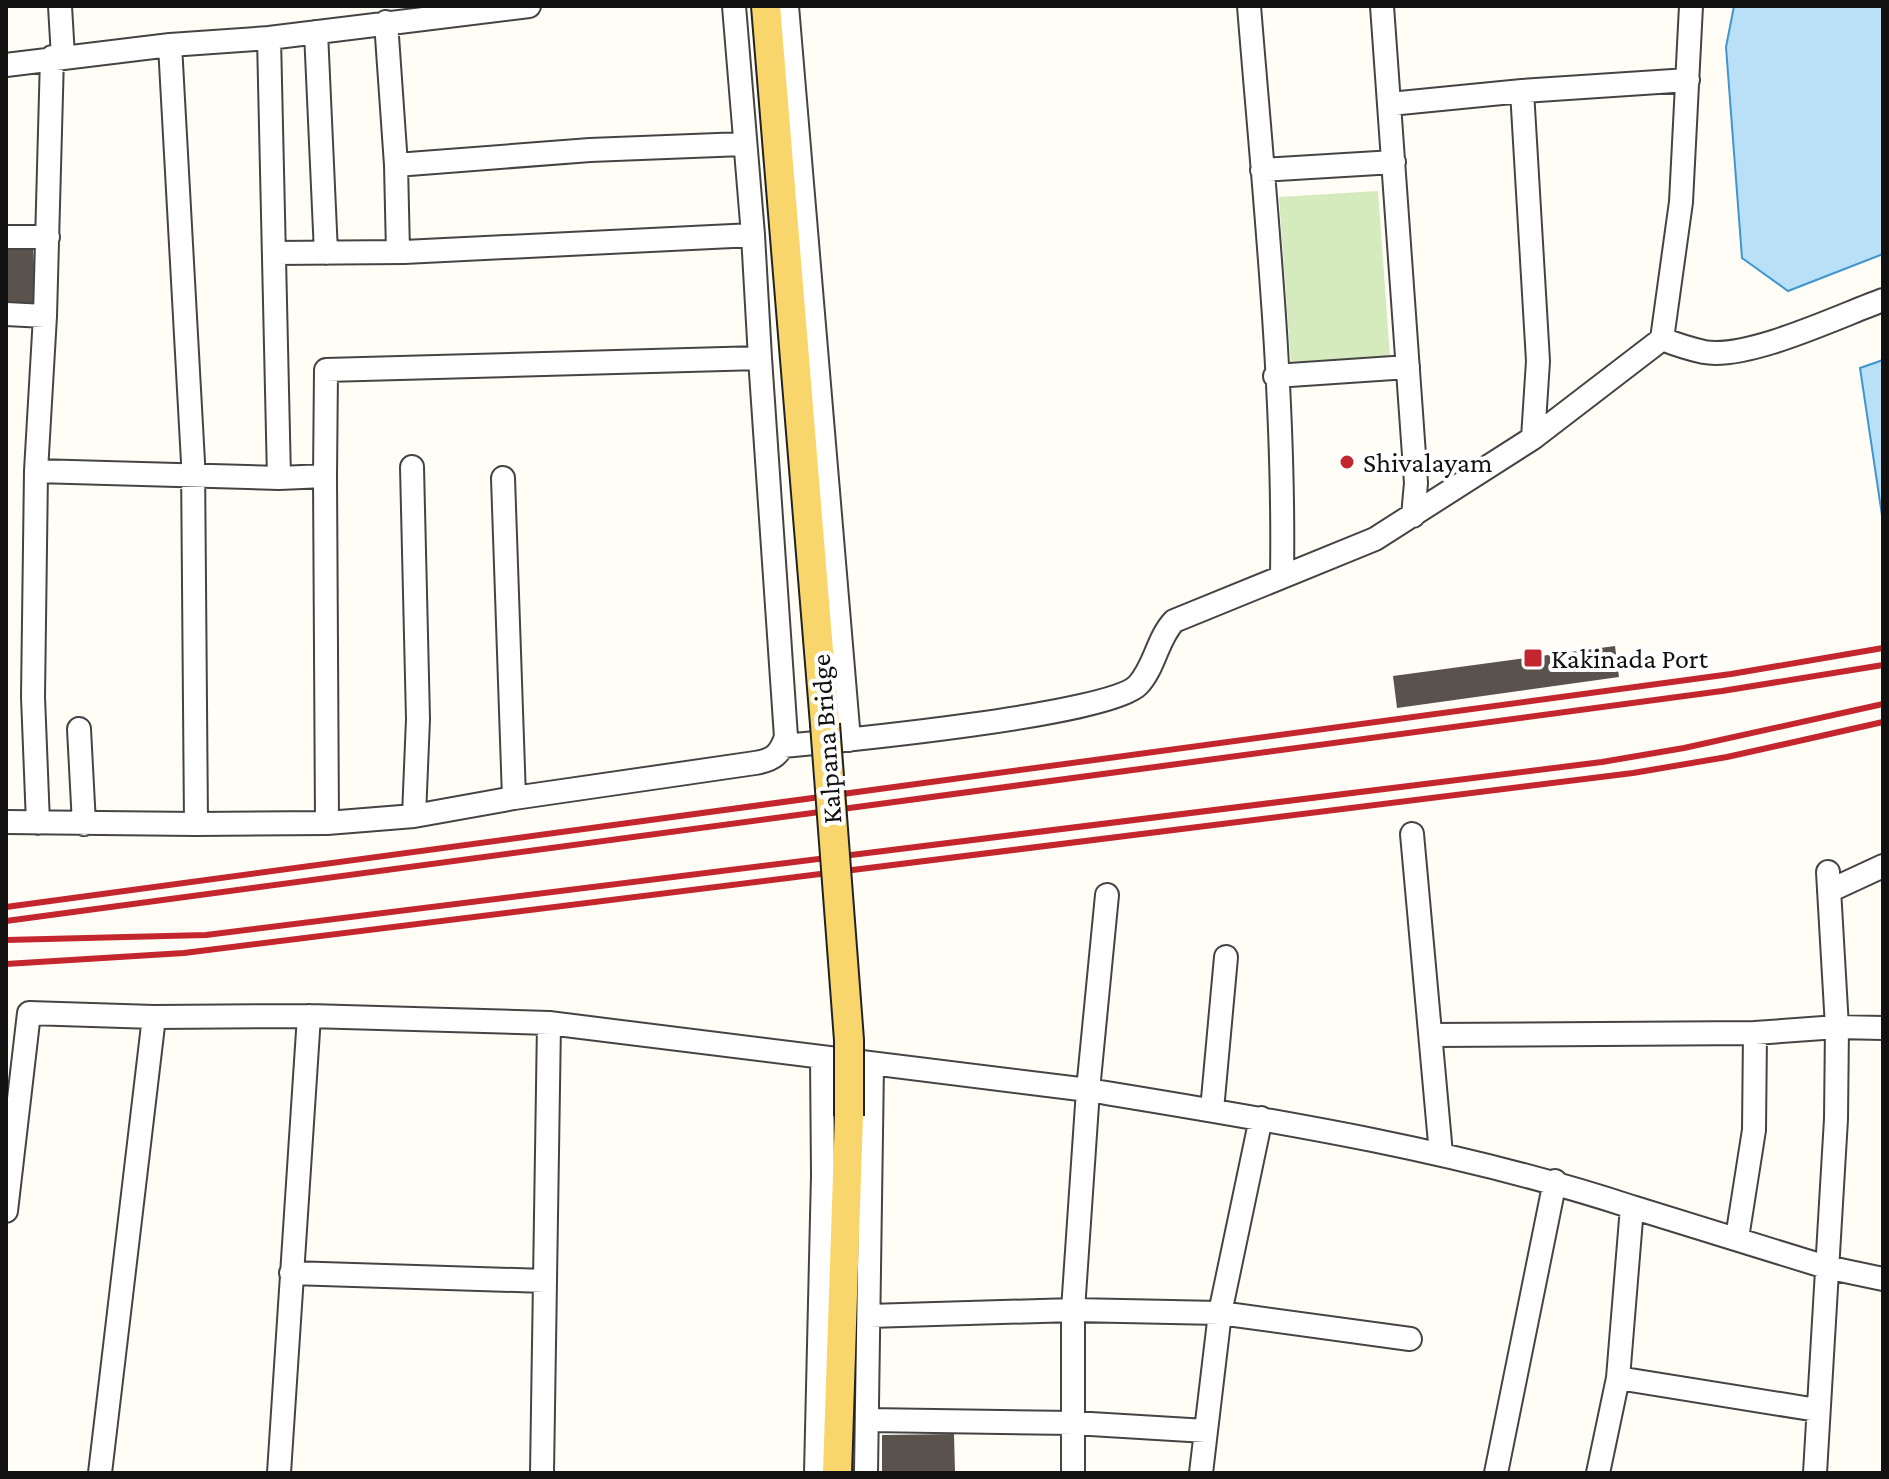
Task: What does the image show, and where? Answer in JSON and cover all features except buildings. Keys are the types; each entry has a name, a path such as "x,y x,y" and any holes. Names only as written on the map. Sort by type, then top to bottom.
{"main road":[{"name":"Kalpana Bridge","path":"766,6 837,732 849,1040 837,1473"}],"street":[{"path":"38,823 33,697 36,471 60,6"},
{"path":"6,65 170,45 269,38 392,16 529,6"},
{"path":"6,822 327,823 414,816 514,798 769,761 780,753 786,737 753,235 743,144 734,6"},
{"path":"787,6 837,732"},
{"path":"1249,6 1275,376 1282,575"},
{"path":"1382,6 1416,483 1413,516"},
{"path":"783,746 837,732 1072,709 1121,696 1138,686 1163,633 1174,621 1375,539 1533,438 1662,339 1681,202 1691,6"},
{"path":"392,16 398,252"},
{"path":"316,32 326,253"},
{"path":"269,38 279,478"},
{"path":"170,45 193,475 196,824"},
{"path":"1390,104 1688,80"},
{"path":"1522,91 1538,361 1533,438"},
{"path":"396,165 590,150 743,144"},
{"path":"1262,170 1394,162"},
{"path":"274,253 398,252 753,235"},
{"path":"6,237 48,237"},
{"path":"1662,339 1705,352 1730,352 1761,345 1883,300"},
{"path":"6,314 45,316"},
{"path":"327,823 326,370 760,358"},
{"path":"1275,376 1408,367"},
{"path":"412,467 418,719 414,816"},
{"path":"36,471 279,478 325,476"},
{"path":"503,478 514,798"},
{"path":"79,729 84,824"},
{"path":"1412,834 1441,1154"},
{"path":"1815,1473 1836,1119 1837,1027 1828,882 1883,866"},
{"path":"1073,1473 1073,1310 1088,1090 1107,895"},
{"path":"1212,1110 1226,957"},
{"path":"6,1211 29,1013 549,1023 822,1060 1088,1090 1261,1118 1441,1154 1555,1181 1826,1267 1883,1279"},
{"path":"279,1473 309,1016"},
{"path":"100,1473 154,1017"},
{"path":"542,1473 549,1023"},
{"path":"1432,1035 1755,1033 1837,1027 1883,1028"},
{"path":"1737,1238 1754,1130 1755,1033"},
{"path":"816,1473 822,1060"},
{"path":"866,1473 872,1065"},
{"path":"1201,1473 1220,1313 1261,1118"},
{"path":"1496,1473 1555,1181"},
{"path":"1598,1473 1618,1378 1632,1207"},
{"path":"291,1273 545,1281"},
{"path":"869,1316 1073,1310 1220,1313 1410,1339"},
{"path":"1618,1378 1817,1410"},
{"path":"868,1420 1074,1423 1206,1431"}],"green space":[{"path":"1378,191 1390,356 1291,365 1279,197"}],"water":[{"path":"1734,6 1883,6 1883,254 1788,291 1742,258 1726,47"},
{"path":"1883,360 1883,522 1860,368"}],"railway":[{"path":"6,907 1731,674 1883,648"},
{"path":"6,921 1722,691 1883,665"},
{"path":"6,940 206,935 1602,762 1684,748 1883,704"},
{"path":"6,964 184,953 1633,773 1727,757 1883,722"}],"place":[{"name":"Shivalayam","path":"1347,462"},
{"name":"Kakinada Port","path":"1533,658"}]}
